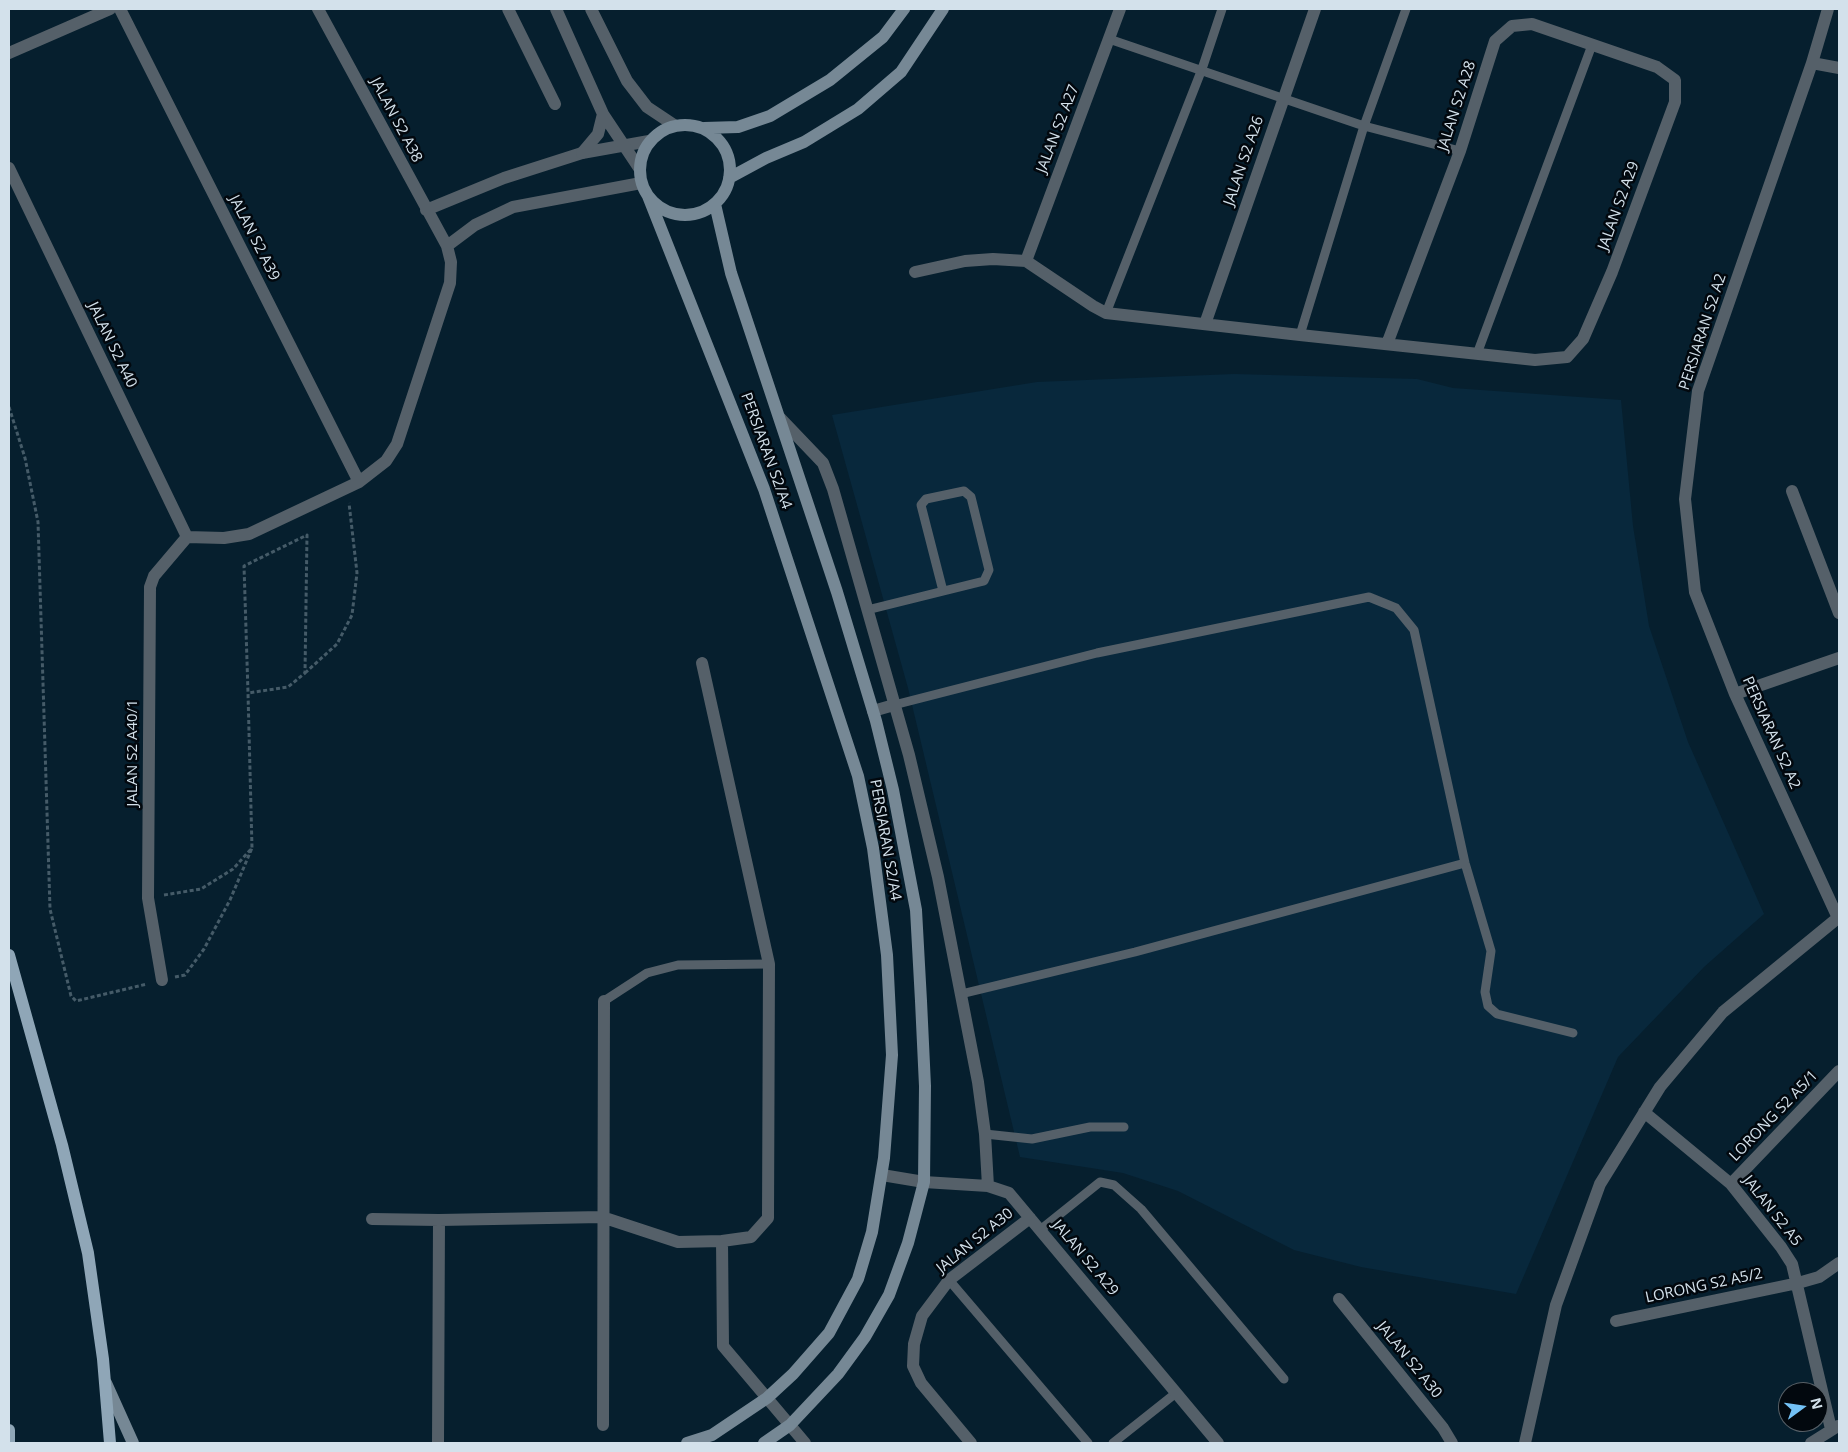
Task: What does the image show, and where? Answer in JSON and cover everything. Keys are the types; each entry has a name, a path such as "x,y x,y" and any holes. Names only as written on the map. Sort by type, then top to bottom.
{"main road":[{"path":"704,128 716,137 725,149 730,163 729,178 724,192 715,204 702,212 687,215 666,210 648,196 642,183 639,168 642,154 650,141 661,131 674,125 689,124 704,128 738,127 770,116 830,80 876,44 904,9"},
{"path":"729,178 766,158 804,142 858,109 901,72 943,9"},
{"name":"PERSIARAN S2/A4","path":"648,196 764,489 858,776 873,848 887,954 892,1055 882,1174 872,1232 858,1279 829,1334 794,1374 767,1398 712,1435 687,1443"},
{"name":"PERSIARAN S2/A4","path":"715,204 731,273 837,592 873,711 894,790 916,910 925,1086 924,1182 908,1243 889,1295 865,1337 838,1374 790,1425 764,1443"},
{"path":"9,955 62,1145 88,1253 106,1381 110,1443"},
{"path":"106,1381 133,1443"},
{"path":"9,1430 9,1443"}],"street":[{"path":"9,53 110,9"},
{"name":"JALAN S2 A39","path":"120,9 353,485"},
{"name":"JALAN S2 A38","path":"318,9 447,246"},
{"path":"508,9 555,104"},
{"path":"556,9 603,114 639,168"},
{"path":"591,9 628,81 646,107 674,125"},
{"name":"JALAN S2 A27","path":"1026,261 1120,9"},
{"name":"JALAN S2 A26","path":"1204,324 1315,9"},
{"name":"PERSIARAN S2 A2","path":"1828,9 1812,63 1698,391 1685,499 1694,592 1735,694 1839,918"},
{"name":"JALAN S2 A28","path":"1388,344 1460,151 1495,41 1512,26 1532,24 1657,67"},
{"path":"1812,63 1839,68"},
{"name":"JALAN S2 A29","path":"1477,354 1535,360 1567,357 1583,339 1612,272 1675,102 1675,80 1657,67"},
{"path":"582,153 598,134 603,114"},
{"path":"426,210 504,178 582,153 650,141"},
{"name":"JALAN S2 A40","path":"9,168 187,537"},
{"path":"187,537 224,538 250,534 353,485 386,461 397,444 450,283 451,262 447,246 475,225 513,207 642,183"},
{"path":"915,272 965,261 993,259 1026,261 1106,313 1477,354"},
{"path":"780,418 823,462 833,489 909,755 938,877 978,1082 985,1134 988,1186"},
{"path":"1792,491 1839,613"},
{"name":"JALAN S2 A40/1","path":"162,980 148,898 150,588 154,576 187,537"},
{"path":"1735,694 1839,658"},
{"path":"372,1219 439,1220 602,1217 678,1242 722,1241 751,1237 768,1218 769,964 702,663"},
{"path":"873,711 894,705"},
{"path":"1525,1443 1556,1305 1600,1184 1660,1087 1723,1012 1839,918"},
{"path":"603,1425 604,1002"},
{"name":"LORONG S2 A5/1","path":"1731,1184 1839,1071"},
{"name":"JALAN S2 A5","path":"1644,1112 1731,1184 1781,1247 1792,1264 1835,1427 1811,1443"},
{"name":"JALAN S2 A29","path":"882,1174 924,1182 988,1186 1009,1193 1218,1443"},
{"name":"JALAN S2 A30","path":"971,1443 921,1383 913,1366 914,1344 922,1316 949,1280 1030,1218"},
{"path":"438,1443 439,1220"},
{"path":"722,1241 723,1346 805,1443"},
{"name":"LORONG S2 A5/2","path":"1616,1321 1798,1283 1819,1277 1839,1264"},
{"name":"JALAN S2 A30","path":"1339,1299 1444,1428 1452,1443"}],"lane":[{"path":"1106,313 1202,69 1222,9"},
{"path":"1300,335 1364,126 1406,9"},
{"path":"1109,39 1202,69 1283,100 1364,126 1460,151"},
{"path":"1477,354 1592,45"},
{"path":"867,610 984,581 988,576 989,570 972,497 964,491 926,499 921,505 943,591"},
{"path":"894,705 1097,653 1369,597 1396,608 1414,630 1465,863 1491,951 1485,992 1488,1006 1496,1014 1573,1033"},
{"path":"961,994 1135,952 1465,863"},
{"path":"604,1002 647,973 678,965 769,964"},
{"path":"985,1134 1032,1139 1090,1128 1124,1127"},
{"path":"1040,1230 1100,1182 1114,1184 1141,1209 1284,1379"},
{"path":"949,1280 1088,1443"},
{"path":"1113,1443 1176,1393"}],"path":[{"path":"9,407 25,458 38,522 50,909 71,996 76,1001 185,975 204,949 230,900 252,848 244,566 307,535 305,673"},
{"path":"248,693 288,687 337,644 352,615 357,573 353,485"},
{"path":"148,898 201,889 233,869 252,848"}],"shaded area":[{"path":"1234,374 1417,379 1453,388 1621,400 1633,526 1649,626 1688,742 1764,914 1704,967 1618,1057 1516,1294 1361,1267 1294,1250 1178,1191 1123,1173 1020,1157 908,688 832,415 1037,382"}]}
